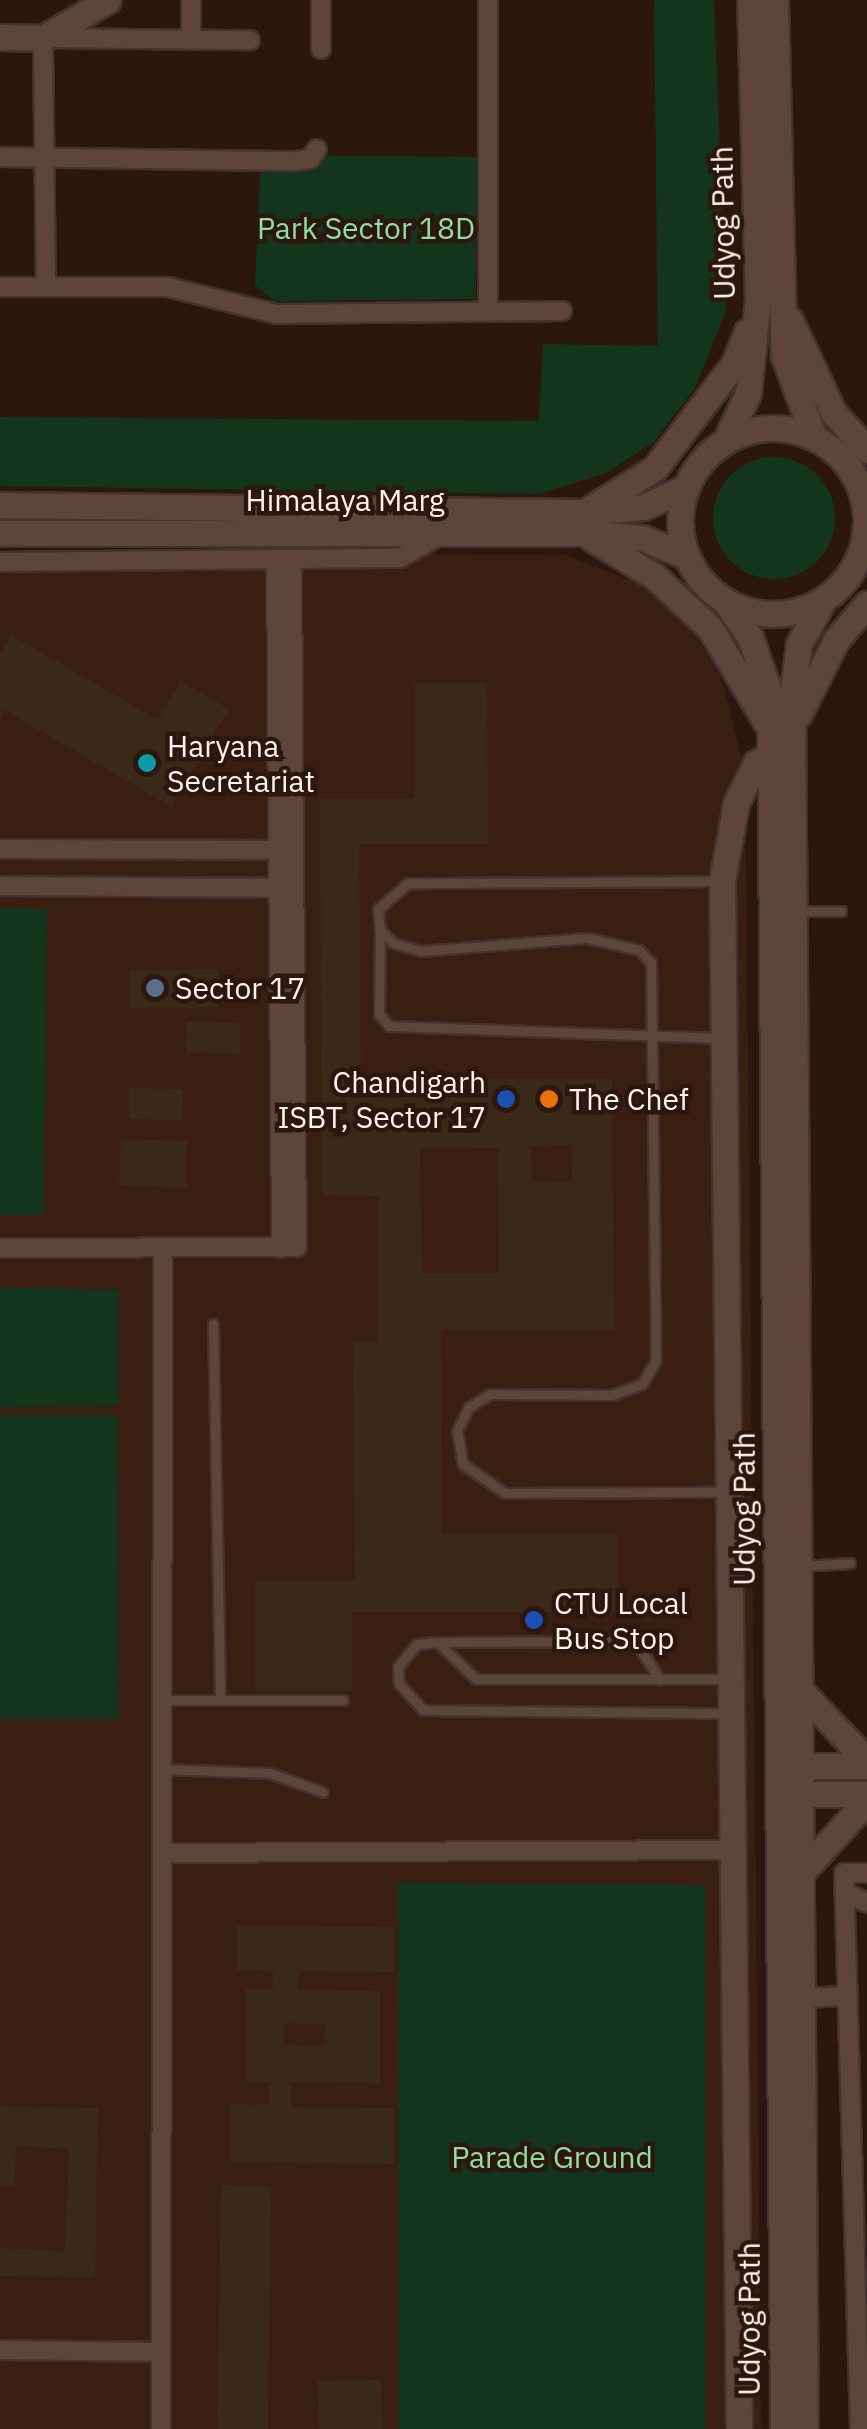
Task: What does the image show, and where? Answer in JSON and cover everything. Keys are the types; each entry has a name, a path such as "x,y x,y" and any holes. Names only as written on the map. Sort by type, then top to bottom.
{"main road":[{"path":"0,37 44,38 108,0"},
{"name":"Udyog Path","path":"750,0 770,301 788,377 814,438"},
{"name":"Udyog Path","path":"726,440 748,393 770,301 774,0"},
{"path":"770,301 833,412 867,450"},
{"path":"770,301 699,416 655,468 583,523 654,576 710,628 778,740"},
{"path":"770,429 814,438 860,476 863,557 823,600 788,613 762,613 725,601 686,556 680,508 685,488 697,466 726,440 770,429"},
{"name":"Himalaya Marg","path":"0,533 444,533 583,523 643,508 685,488"},
{"name":"Himalaya Marg","path":"0,506 583,523 643,538 686,556"},
{"name":"Udyog Path","path":"782,2429 778,740 800,644 823,600"},
{"name":"Udyog Path","path":"725,601 750,638 770,694 778,740 793,911 805,2429"},
{"path":"739,2429 722,881 736,803 756,763 778,740 836,640 867,604"},
{"path":"799,1689 867,1763"},
{"path":"800,1766 867,1763"},
{"path":"800,1794 867,1797"},
{"path":"800,1874 867,1797"}],"street":[{"path":"191,0 191,40"},
{"path":"320,0 321,49"},
{"path":"488,0 488,312"},
{"path":"46,287 44,38 250,40"},
{"path":"0,157 296,161 310,159 317,150"},
{"path":"0,288 168,287 276,314 562,311"},
{"path":"0,562 400,558 444,533"},
{"path":"0,1248 281,1248 284,559"},
{"path":"0,850 284,850"},
{"path":"100,887 101,850"},
{"path":"0,886 285,888"},
{"path":"161,2429 163,1248"},
{"path":"162,1853 733,1850"},
{"path":"860,2429 844,1873 867,1873"},
{"path":"845,1893 867,1903"},
{"path":"802,1998 867,1982"},
{"path":"0,2350 161,2352"}],"lane":[{"path":"722,881 408,882 378,909 379,1014 390,1026 724,1038"},
{"path":"793,911 841,911"},
{"path":"380,930 392,942 422,951 588,938 639,950 651,962 656,1360 642,1384 612,1395 490,1394 468,1407 456,1431 462,1464 504,1493 729,1492"},
{"path":"212,1324 220,1700"},
{"path":"798,1566 850,1563"},
{"path":"660,1680 635,1641 417,1644 398,1667 398,1684 423,1710 731,1713"},
{"path":"437,1642 476,1678 731,1680"},
{"path":"162,1700 343,1700"},
{"path":"162,1769 270,1773 323,1792"}],"shaded area":[{"path":"0,551 566,555 637,583 680,611 721,676 745,770 761,2429 0,2429"}],"green space":[{"path":"654,0 714,0 726,311 695,388 654,442 606,473 539,494 0,486 0,417 539,421 543,344 658,346"},
{"name":"Park Sector 18D","path":"261,155 477,157 476,299 274,301 255,285"},
{"path":"774,457 797,461 817,475 831,495 835,518 831,541 817,561 797,575 774,579 751,575 731,561 717,541 713,518 717,495 731,475 751,461"},
{"path":"0,908 47,909 44,1215 0,1215"},
{"path":"0,1287 118,1290 118,1405 0,1407"},
{"path":"0,1415 117,1415 119,1719 0,1719"},
{"name":"Parade Ground","path":"398,1883 705,1885 705,2429 399,2429"}],"building":[{"name":"Haryana Secretariat","path":"11,635 158,720 180,681 229,709 172,807 4,710 0,717 0,654"},
{"path":"415,683 487,683 488,844 359,844 361,1079 612,1079 614,1330 441,1330 442,1534 618,1534 618,1612 352,1612 352,1691 255,1691 255,1581 355,1581 353,1342 378,1342 378,1196 322,1195 320,799 415,799","holes":["571,1145 572,1181 532,1182 531,1146","498,1148 499,1273 422,1273 420,1149"]},
{"path":"218,969 218,1007 130,1008 130,970"},
{"path":"187,1022 240,1023 240,1054 186,1053"},
{"path":"129,1088 183,1089 182,1120 129,1119"},
{"path":"121,1139 187,1141 186,1188 119,1185"},
{"path":"237,1926 394,1927 394,1972 299,1971 298,1990 380,1991 380,2083 291,2082 291,2107 394,2108 394,2164 230,2162 230,2104 269,2105 269,2082 246,2082 246,1989 273,1989 273,1971 237,1970","holes":["284,2023 325,2025 324,2047 283,2044"]},
{"path":"0,2106 98,2108 95,2278 0,2276 0,2248 65,2251 69,2149 16,2146 14,2186 0,2186"},
{"path":"221,2185 271,2186 268,2429 217,2429"},
{"path":"381,2380 382,2429 319,2429 318,2381"}],"place":[{"name":"Haryana Secretariat","path":"147,763"},
{"name":"Sector 17","path":"155,988"},
{"name":"Chandigarh ISBT, Sector 17","path":"506,1099"},
{"name":"The Chef","path":"549,1099"},
{"name":"CTU Local Bus Stop","path":"534,1620"}]}
